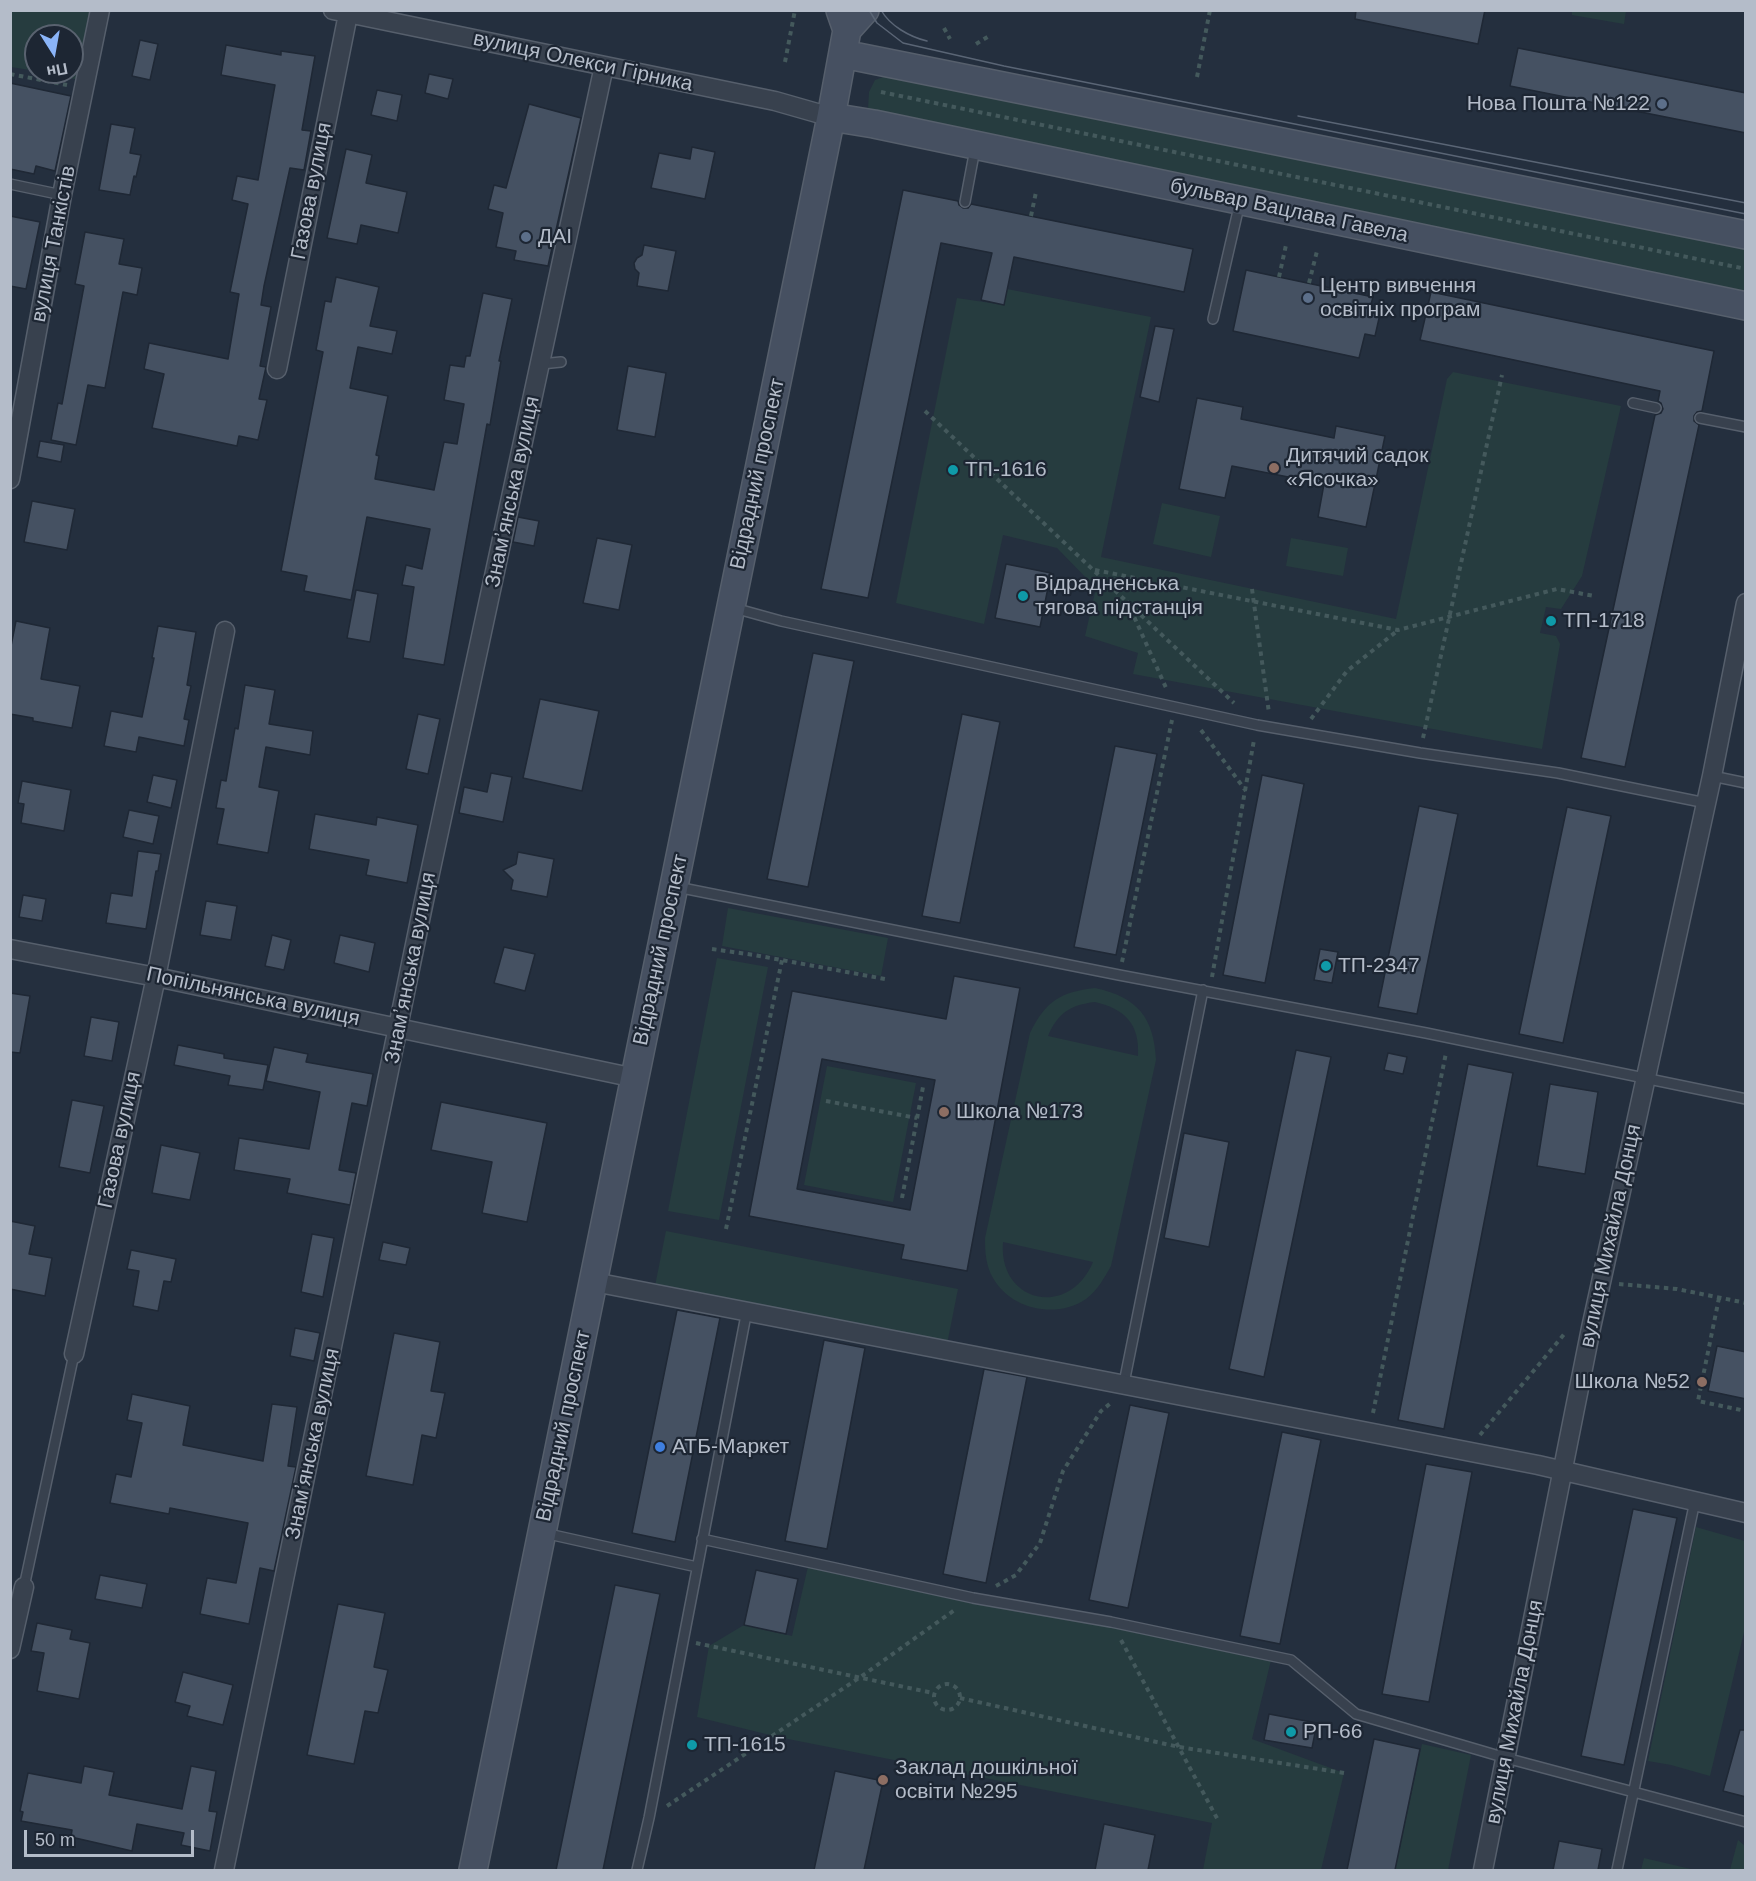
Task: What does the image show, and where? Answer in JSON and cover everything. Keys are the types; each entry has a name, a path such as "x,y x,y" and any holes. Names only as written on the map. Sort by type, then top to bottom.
{"main road":[{"name":"Відрадний проспект","path":"473,1870 849,26"},
{"path":"849,26 1746,235"},
{"name":"бульвар Вацлава Гавела","path":"831,117 976,145 1746,306"}],"street":[{"name":"вулиця Танкістів","path":"10,479 62,195 100,10"},
{"name":"вулиця Олекси Гірника","path":"340,12 776,101 831,117"},
{"name":"Газова вулиця","path":"277,369 340,12"},
{"name":"Знамʼянська вулиця","path":"224,1870 424,902 604,66"},
{"name":"вулиця Михайла Донця","path":"1483,1870 1601,1281 1712,776 1746,603"},
{"name":"Газова вулиця","path":"74,1354 156,977 225,631"},
{"name":"Попільнянська вулиця","path":"10,949 399,1027 635,1078"},
{"path":"594,1282 1562,1470 1746,1513"},
{"name":"Газова вулиця","path":"10,1649 24,1587"}],"lane":[{"path":"965,202 976,145"},
{"path":"10,184 62,195"},
{"path":"1214,319 1240,201"},
{"path":"541,364 561,362"},
{"path":"1633,403 1656,408"},
{"path":"1700,417 1746,427"},
{"path":"731,607 781,621 1257,725 1420,753 1558,773 1706,803"},
{"path":"1712,776 1746,783"},
{"path":"674,886 1119,975 1450,1038 1746,1099"},
{"path":"1128,1384 1206,991"},
{"path":"637,1870 747,1310"},
{"name":"Газова вулиця","path":"24,1587 74,1354"},
{"path":"1617,1870 1695,1501"},
{"path":"542,1533 697,1567"},
{"path":"702,1539 973,1598 1111,1622 1291,1660 1356,1714 1506,1758 1746,1822"}],"path":[{"path":"785,62 795,10"},
{"path":"1197,77 1210,10"},
{"path":"944,28 950,39"},
{"path":"976,44 989,36"},
{"path":"10,74 74,86"},
{"path":"881,92 1746,269"},
{"path":"1031,216 1036,192"},
{"path":"1279,277 1286,245"},
{"path":"1309,283 1317,251"},
{"path":"1420,753 1502,375"},
{"path":"925,411 1257,725 1246,792 1206,991"},
{"path":"1094,570 1398,630"},
{"path":"1252,589 1271,727"},
{"path":"1301,733 1347,671 1398,630 1557,589 1594,596"},
{"path":"1119,975 1174,707 1126,599"},
{"path":"1187,710 1246,792"},
{"path":"712,949 885,979"},
{"path":"726,1229 782,960"},
{"path":"1369,1432 1450,1038"},
{"path":"902,1198 923,1087"},
{"path":"826,1101 917,1118"},
{"path":"1616,1284 1677,1289 1746,1303"},
{"path":"1719,1298 1698,1401 1746,1411"},
{"path":"1467,1451 1566,1332"},
{"path":"649,1818 859,1678 973,1598 1016,1575 1040,1543 1063,1471 1101,1412 1128,1384"},
{"path":"1111,1622 1219,1822"},
{"path":"684,1640 933,1693"},
{"path":"941,1684 952,1685 960,1693 960,1698 959,1704 951,1710 941,1710 934,1703 933,1693 941,1684"},
{"path":"960,1698 1179,1747 1344,1773"}],"green space":[{"path":"1572,10 1626,11 1624,24 1572,15"},
{"path":"10,11 92,11 84,53 84,24 24,24 24,69 11,67"},
{"path":"886,76 1745,249 1745,294 876,118 868,109 869,92 875,80"},
{"path":"1007,289 1151,317 1101,557 1396,619 1447,379 1453,372 1621,406 1582,576 1561,609 1546,607 1540,633 1556,636 1560,644 1542,749 1133,674 1138,653 1085,636 1096,588 1057,548 1003,535 984,624 896,603 957,298 1004,305"},
{"path":"1162,503 1220,516 1211,557 1153,544"},
{"path":"1291,538 1348,548 1343,576 1286,566"},
{"path":"728,908 888,938 881,976 722,946"},
{"path":"717,958 768,967 719,1220 668,1211"},
{"path":"1095,988 1110,992 1132,1003 1147,1021 1152,1032 1156,1060 1111,1266 1097,1288 1086,1299 1062,1309 1049,1310 1023,1304 1011,1298 1001,1289 989,1269 985,1238 1030,1033 1042,1013 1055,1000 1072,992","holes":["1095,1002 1115,1009 1128,1020 1136,1035 1138,1056 1048,1036 1056,1021 1066,1011 1079,1005","1003,1242 1093,1262 1082,1280 1068,1292 1053,1297 1037,1296 1023,1290 1012,1279 1004,1263"]},
{"path":"827,1066 916,1083 893,1202 804,1185"},
{"path":"666,1231 958,1289 947,1344 655,1286"},
{"path":"1696,1527 1745,1541 1745,1628 1710,1776 1648,1761"},
{"path":"809,1562 1272,1656 1252,1739 1344,1773 1321,1870 1203,1870 1212,1823 778,1737 697,1717 709,1646 744,1625 792,1636"},
{"path":"1422,1744 1471,1755 1448,1870 1395,1870"},
{"path":"1738,1840 1745,1846 1745,1870 1730,1870"},
{"path":"1644,1858 1695,1870 1641,1870"}],"building":[{"path":"1356,10 1485,10 1478,44 1355,19"},
{"path":"140,40 158,44 150,80 132,76"},
{"path":"226,45 281,55 281,51 315,56 302,130 311,131 304,170 290,168 261,305 271,307 260,366 266,367 259,399 267,400 258,440 239,436 237,446 152,428 164,374 144,369 149,343 228,359 239,294 230,292 248,204 232,200 237,176 258,180 275,85 221,75"},
{"path":"1518,48 1746,93 1746,133 1510,86"},
{"path":"429,74 453,79 448,99 425,93"},
{"path":"10,83 71,96 55,171 36,166 34,174 10,169"},
{"path":"377,90 402,95 397,121 371,115"},
{"path":"529,104 581,118 548,266 514,260 516,251 496,247 503,213 488,209 494,185 506,188"},
{"path":"111,124 135,128 130,153 141,155 130,195 99,190"},
{"path":"692,147 715,152 705,199 651,188 659,153 690,159"},
{"path":"346,149 372,155 366,183 407,192 398,233 361,225 357,244 327,238"},
{"path":"903,190 958,201 963,208 968,208 971,204 1193,249 1184,292 1014,257 1004,305 981,300 992,253 941,243 868,598 821,589"},
{"path":"10,216 40,222 26,289 10,286"},
{"path":"85,232 124,239 119,264 142,268 137,295 123,292 105,388 88,385 76,445 51,440 58,403 62,404 84,286 75,284"},
{"path":"644,245 676,251 668,291 637,286 639,273 634,263 642,255"},
{"path":"1246,270 1373,297 1369,312 1380,314 1375,336 1365,334 1359,358 1233,331"},
{"path":"336,277 379,287 370,326 397,331 392,354 358,347 350,388 388,396 376,455 379,456 375,479 434,490 444,442 457,444 464,404 444,400 450,365 464,367 466,356 470,356 483,293 512,299 444,665 403,658 414,587 402,585 406,565 422,569 430,529 367,517 351,600 304,591 307,576 281,571 323,352 316,350 325,301 331,302"},
{"path":"1431,292 1714,351 1702,411 1697,412 1694,416 1694,421 1699,425 1625,767 1581,758 1655,415 1661,413 1663,409 1658,401 1660,391 1420,340"},
{"path":"1155,326 1174,329 1159,402 1140,397"},
{"path":"628,366 666,373 655,437 617,430"},
{"path":"1197,398 1243,407 1241,419 1334,438 1336,426 1385,436 1366,527 1318,517 1324,484 1232,466 1225,498 1179,489"},
{"path":"40,441 64,445 61,462 37,457"},
{"path":"32,501 75,509 67,550 24,542"},
{"path":"518,517 539,521 534,546 513,542"},
{"path":"597,538 632,545 619,610 583,603"},
{"name":"Відрадненська тягова підстанція","path":"1006,564 1051,573 1040,627 995,618"},
{"path":"356,590 378,594 370,642 347,638"},
{"path":"16,621 50,628 41,679 80,686 72,728 10,714 10,651"},
{"path":"158,626 196,632 187,685 191,686 184,719 189,720 184,746 139,737 136,752 104,746 111,711 142,717"},
{"path":"813,653 854,661 808,887 767,879"},
{"path":"245,685 275,690 269,724 313,731 310,755 266,747 259,787 279,791 268,853 217,844 224,809 216,808 221,780 226,781"},
{"path":"540,699 599,711 582,791 523,778"},
{"path":"418,714 440,719 428,774 406,769"},
{"path":"962,714 1000,722 960,923 922,916"},
{"path":"1115,746 1157,754 1116,955 1074,947"},
{"path":"491,773 512,777 503,822 459,813 464,787 487,792"},
{"path":"153,775 177,780 171,808 147,802"},
{"path":"1262,775 1304,784 1265,983 1223,975"},
{"path":"22,781 71,790 64,831 21,823 24,804 18,803"},
{"path":"1419,806 1458,814 1417,1014 1378,1007"},
{"path":"1567,807 1611,816 1563,1043 1519,1034"},
{"path":"129,810 159,816 153,844 123,837"},
{"path":"315,814 376,825 377,817 418,825 407,883 366,875 369,860 309,849"},
{"path":"138,851 161,854 146,929 106,923 111,893 132,896"},
{"path":"518,852 554,859 547,897 511,890 513,880 503,870 516,864"},
{"path":"23,895 46,899 42,921 19,917"},
{"path":"206,901 237,906 231,940 200,935"},
{"path":"272,935 291,940 284,970 265,966"},
{"path":"340,935 375,943 369,972 334,963"},
{"path":"504,947 535,954 525,991 494,983"},
{"name":"ТП-2347","path":"1320,949 1338,952 1332,983 1314,980"},
{"path":"954,976 1020,988 967,1271 901,1259 904,1245 749,1216 792,991 946,1019","holes":["822,1059 935,1080 910,1210 797,1189"]},
{"path":"10,993 30,996 20,1053 10,1052"},
{"path":"91,1017 119,1022 112,1061 84,1056"},
{"path":"178,1045 224,1054 224,1058 268,1065 263,1090 228,1085 230,1076 174,1065"},
{"path":"274,1047 308,1054 306,1062 373,1074 367,1106 352,1103 339,1170 356,1173 350,1205 287,1193 290,1179 234,1170 239,1138 309,1149 320,1092 266,1081"},
{"path":"1296,1050 1331,1057 1264,1377 1229,1369"},
{"path":"1388,1053 1407,1057 1403,1074 1384,1070"},
{"path":"1468,1064 1513,1073 1444,1429 1398,1420"},
{"path":"1550,1084 1598,1092 1585,1174 1537,1166"},
{"path":"72,1100 104,1106 90,1173 59,1167"},
{"path":"441,1102 547,1123 527,1222 482,1213 492,1162 431,1150"},
{"path":"1184,1133 1229,1142 1209,1247 1164,1238"},
{"path":"161,1145 200,1153 190,1200 152,1193"},
{"path":"10,1221 35,1226 29,1254 52,1258 45,1296 10,1289"},
{"path":"312,1234 334,1238 323,1297 301,1292"},
{"path":"383,1242 410,1248 406,1265 379,1260"},
{"path":"131,1250 176,1259 171,1282 164,1281 158,1311 133,1306 139,1271 127,1269"},
{"path":"677,1310 720,1318 675,1542 632,1533"},
{"path":"295,1328 320,1333 314,1361 290,1356"},
{"path":"394,1333 440,1342 431,1391 445,1393 436,1438 422,1435 413,1485 366,1476"},
{"path":"824,1340 865,1348 827,1549 785,1541"},
{"path":"1717,1346 1746,1352 1746,1399 1708,1391"},
{"path":"984,1369 1027,1377 986,1583 943,1574"},
{"path":"132,1394 190,1406 183,1445 263,1461 272,1404 297,1407 288,1466 296,1467 274,1571 260,1568 249,1624 200,1614 207,1578 236,1583 248,1523 170,1508 169,1514 110,1503 116,1474 131,1477 142,1423 127,1420"},
{"path":"1130,1405 1169,1413 1128,1608 1089,1600"},
{"path":"1282,1432 1321,1440 1280,1644 1240,1636"},
{"path":"1426,1464 1472,1472 1429,1702 1382,1694"},
{"path":"1633,1509 1677,1518 1624,1765 1581,1756"},
{"path":"756,1570 798,1579 786,1634 744,1625"},
{"path":"100,1575 147,1584 142,1608 95,1599"},
{"path":"615,1585 660,1594 603,1870 556,1870"},
{"path":"338,1604 385,1613 374,1667 388,1670 378,1713 365,1711 354,1764 307,1755"},
{"path":"37,1623 72,1630 70,1639 90,1643 79,1699 37,1691 44,1653 31,1651"},
{"path":"183,1672 233,1685 223,1725 187,1716 190,1706 175,1702"},
{"name":"РП-66","path":"1269,1714 1317,1723 1312,1748 1264,1740"},
{"path":"1740,1730 1746,1730 1746,1797 1723,1791"},
{"path":"1374,1739 1420,1749 1395,1870 1347,1870"},
{"path":"84,1766 114,1772 109,1795 182,1809 191,1766 216,1771 209,1811 217,1812 210,1851 181,1845 184,1833 137,1824 132,1851 71,1837 72,1830 21,1821 23,1812 20,1811 28,1773 81,1783"},
{"path":"835,1771 883,1781 864,1870 814,1870"},
{"path":"1104,1824 1155,1835 1148,1870 1095,1870"},
{"path":"1559,1841 1602,1849 1598,1870 1553,1870"}],"tram line":[{"path":"869,10 877,23 903,43 1004,66 1746,214"},
{"path":"881,10 901,30 927,41"},
{"path":"1298,116 1746,203"}],"place":[{"name":"Нова Пошта №122","path":"1662,104"},
{"name":"ДАІ","path":"526,237"},
{"name":"Центр вивчення освітніх програм","path":"1308,298"},
{"name":"Дитячий садок «Ясочка»","path":"1274,468"},
{"name":"ТП-1616","path":"953,470"},
{"name":"Відрадненська тягова підстанція","path":"1023,596"},
{"name":"ТП-1718","path":"1551,621"},
{"name":"ТП-2347","path":"1326,966"},
{"name":"Школа №173","path":"944,1112"},
{"name":"Школа №52","path":"1702,1382"},
{"name":"АТБ-Маркет","path":"660,1447"},
{"name":"РП-66","path":"1291,1732"},
{"name":"ТП-1615","path":"692,1745"},
{"name":"Заклад дошкільної освіти №295","path":"883,1780"}]}
